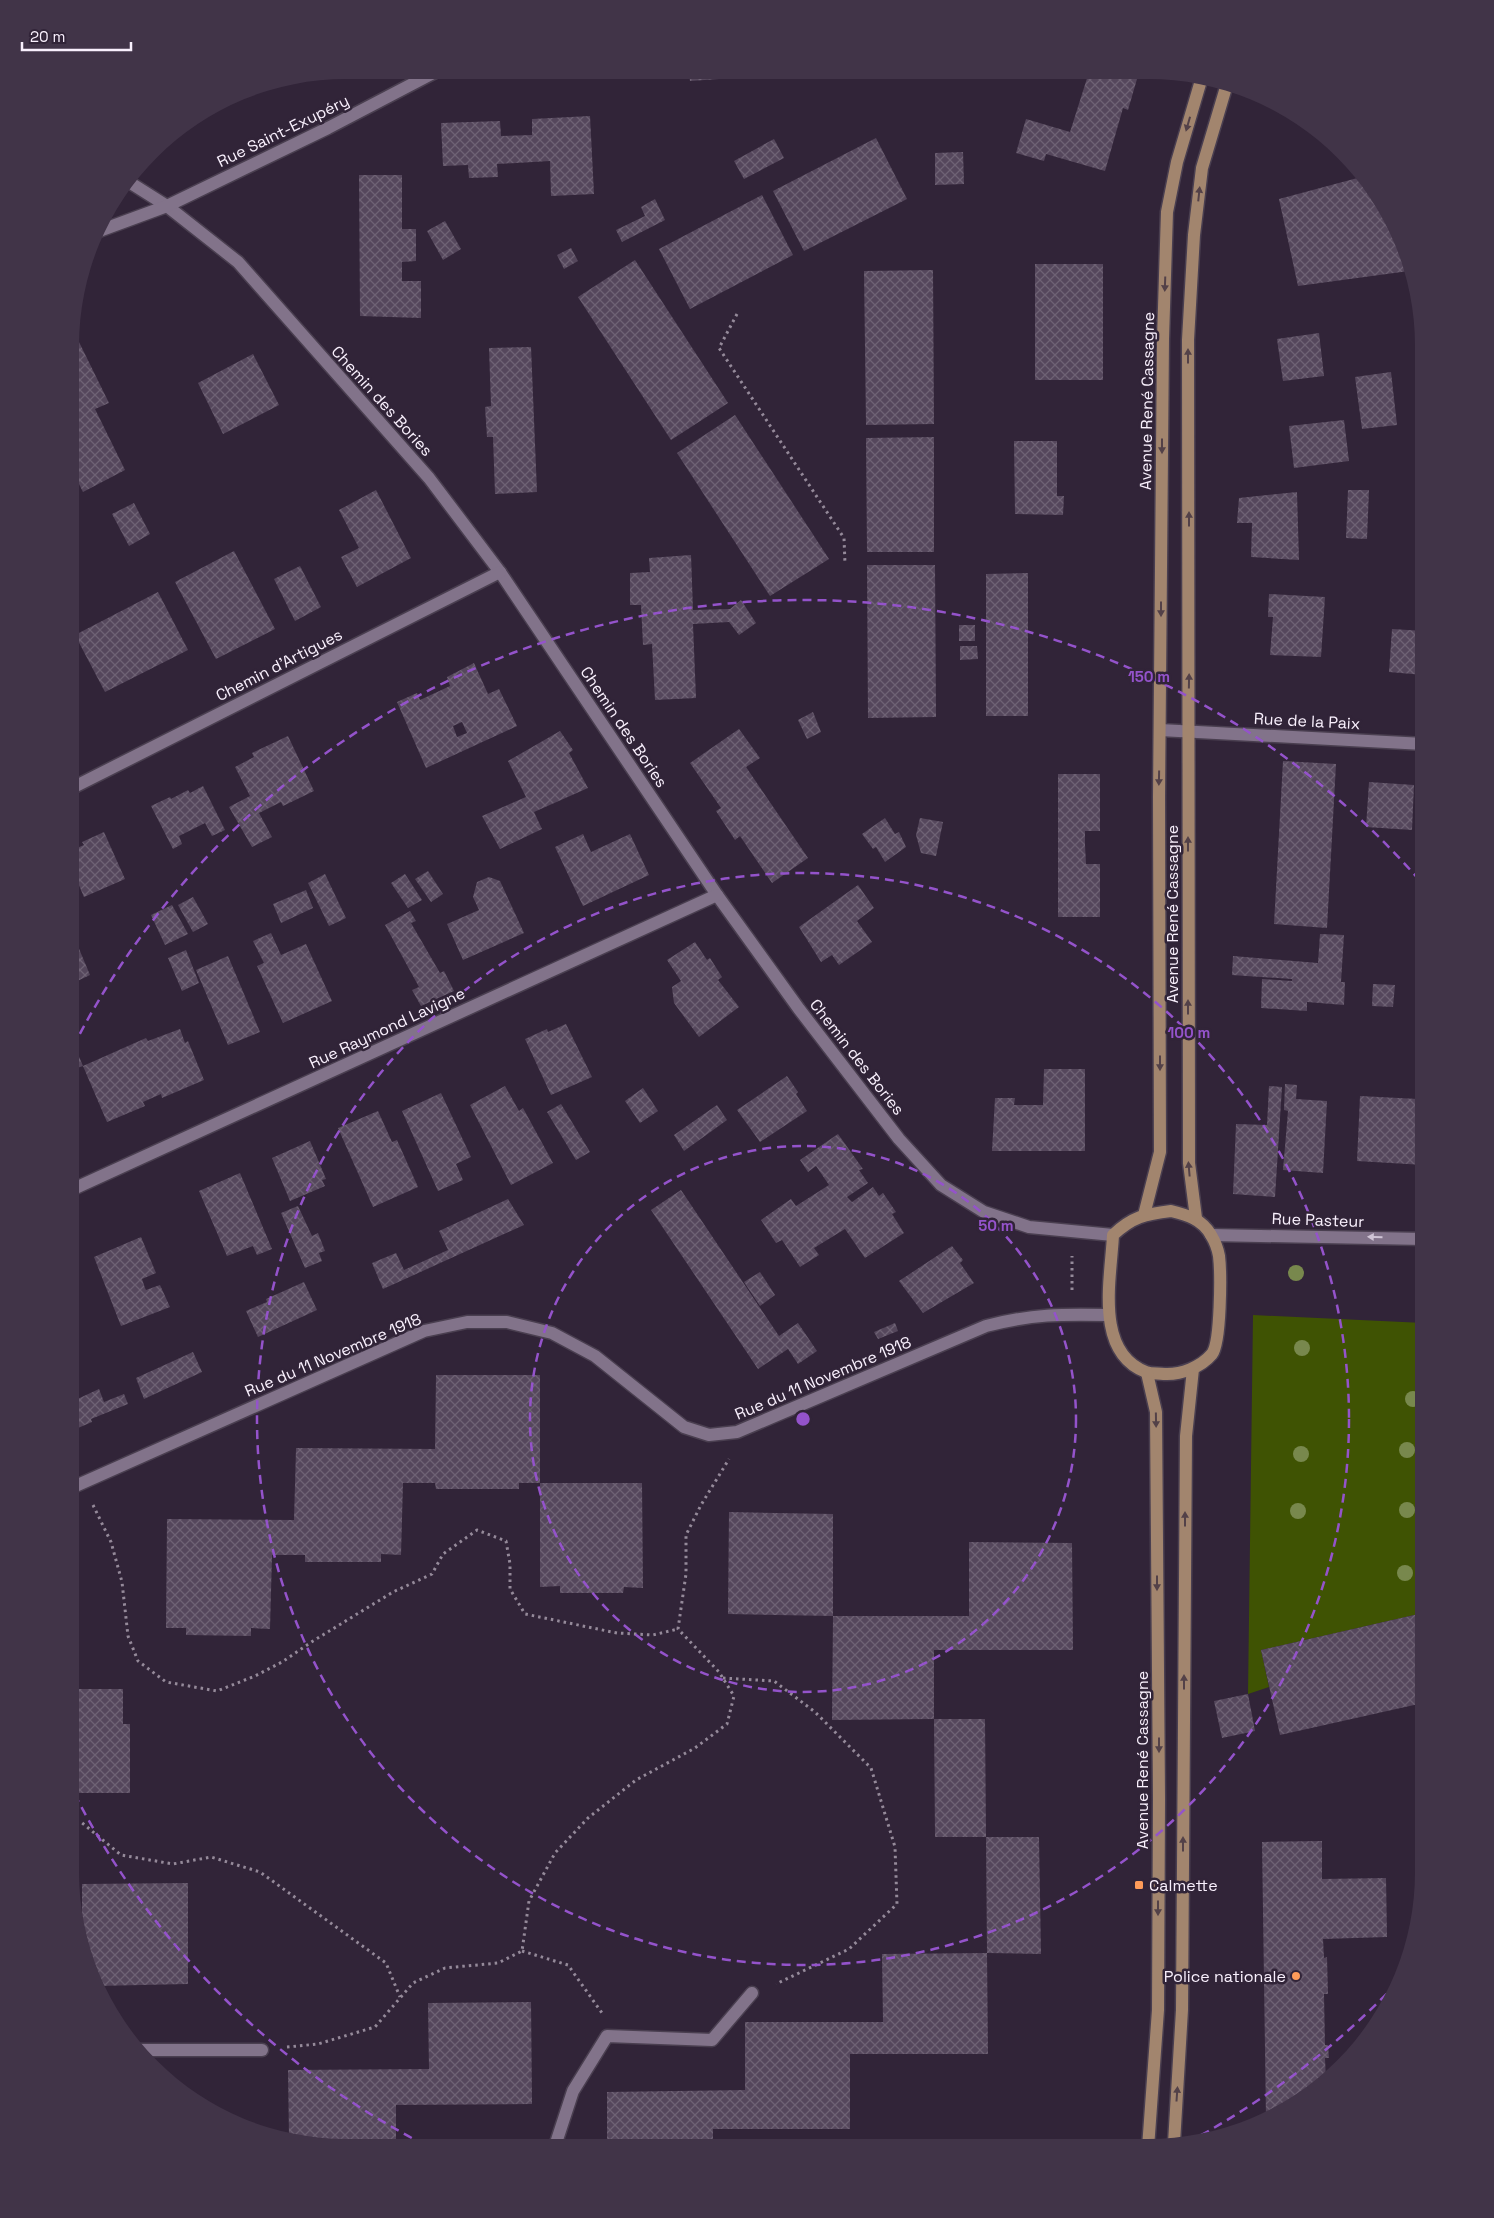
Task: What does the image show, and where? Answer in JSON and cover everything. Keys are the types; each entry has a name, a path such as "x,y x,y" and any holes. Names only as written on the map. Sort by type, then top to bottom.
{"main road":[{"name":"Avenue René Cassagne","path":"1144,1215 1160,1152 1160,730 1163,338 1167,212 1177,162 1200,84"},
{"name":"Avenue René Cassagne","path":"1196,1218 1188,1163 1188,340 1194,235 1202,168 1225,90"},
{"path":"1170,1211 1196,1218 1211,1235 1219,1255 1219,1330 1213,1353 1193,1369 1169,1374 1147,1373 1126,1361 1115,1341 1108,1315 1113,1235 1126,1223 1144,1215 1170,1211"},
{"path":"1174,2138 1182,2010 1186,1436 1193,1369"},
{"name":"Avenue René Cassagne","path":"1147,1373 1156,1412 1159,1799 1158,2010 1149,2139"}],"street":[{"name":"Rue Saint-Exupéry","path":"106,229 167,206 320,132 422,79"},
{"name":"Chemin des Bories","path":"133,185 167,206 238,262 429,478 500,572 717,895 800,1009 899,1139 941,1185 984,1212 1029,1227 1113,1235"},
{"name":"Chemin d'Artigues","path":"79,784 500,572"},
{"path":"1160,730 1188,730"},
{"name":"Rue de la Paix","path":"1188,730 1415,743"},
{"name":"Rue Raymond Lavigne","path":"79,1186 717,895"},
{"name":"Rue Pasteur","path":"1211,1235 1415,1239"},
{"name":"Rue du 11 Novembre 1918","path":"79,1484 424,1331 466,1322 507,1322 552,1333 595,1356 684,1427 709,1435 737,1432 986,1326 1018,1318 1071,1313 1108,1315"},
{"path":"557,2139 573,2090 607,2036 712,2040 752,1993"},
{"path":"147,2050 262,2050"}],"path":[{"path":"737,314 719,348 844,538 845,564"},
{"path":"1071,1313 1072,1230"},
{"path":"678,1629 686,1574 686,1535 701,1505 734,1452"},
{"path":"79,1490 110,1542 122,1582 128,1636 138,1661 166,1682 217,1691 255,1676 282,1662 393,1592 432,1574 442,1554 477,1530 506,1541 510,1564 510,1589 526,1614 617,1633 653,1635 678,1629"},
{"path":"522,1951 529,1901 555,1853 588,1818 636,1780 695,1748 728,1724 734,1696 723,1678 678,1629"},
{"path":"723,1678 774,1681 815,1712 871,1768 895,1848 897,1904 849,1948 784,1982 752,1993"},
{"path":"79,1821 121,1855 173,1864 211,1858 260,1872 386,1963 400,1997"},
{"path":"262,2050 318,2044 375,2027 413,1983 445,1968 498,1963 522,1951 568,1965 601,2009 607,2036"}],"green space":[{"path":"1253,1315 1415,1323 1415,1615 1261,1650 1269,1687 1248,1694"}],"building":[{"path":"690,79 719,79 690,81"},
{"path":"1087,79 1137,79 1128,110 1123,108 1105,171 1046,154 1044,161 1016,153 1026,119 1070,132"},
{"path":"590,116 594,194 551,196 550,161 497,164 498,177 469,178 468,165 443,166 441,123 500,121 501,136 532,135 532,119"},
{"path":"876,138 907,199 804,251 773,191"},
{"path":"774,139 784,158 744,179 734,161"},
{"path":"963,152 964,184 935,185 935,153"},
{"path":"359,175 402,175 402,229 416,229 416,261 402,262 402,281 421,281 421,318 360,316"},
{"path":"1356,178 1388,228 1404,272 1298,286 1279,199"},
{"path":"762,195 793,255 690,309 659,249"},
{"path":"655,199 665,220 622,242 616,230 645,216 641,207"},
{"path":"445,221 461,249 443,260 427,231"},
{"path":"571,248 578,261 564,269 557,255"},
{"path":"635,260 728,403 671,440 578,297"},
{"path":"1035,264 1103,264 1103,380 1035,380"},
{"path":"933,270 934,424 866,425 864,271"},
{"path":"1319,333 1324,376 1283,381 1277,339"},
{"path":"79,342 109,403 95,409 125,470 83,492 79,484"},
{"path":"531,347 537,492 495,494 493,437 487,437 485,407 491,406 489,348"},
{"path":"253,354 279,405 223,434 198,383"},
{"path":"1391,372 1397,425 1362,429 1355,377"},
{"path":"735,415 829,559 770,596 677,453"},
{"path":"1344,420 1349,461 1294,468 1289,426"},
{"path":"934,437 934,552 867,552 866,438"},
{"path":"1014,441 1057,441 1057,496 1064,496 1063,515 1015,514"},
{"path":"376,490 411,558 357,587 341,557 359,548 339,510"},
{"path":"1348,490 1369,490 1367,539 1346,538"},
{"path":"1297,492 1299,560 1251,557 1252,523 1237,523 1239,498"},
{"path":"134,503 150,534 129,546 112,514"},
{"path":"234,551 275,629 216,659 175,582"},
{"path":"691,555 693,610 730,609 741,600 756,623 739,635 729,622 693,624 696,698 655,700 652,644 643,645 641,605 630,605 630,573 650,572 649,558"},
{"path":"867,565 935,565 936,717 868,718"},
{"path":"300,566 321,607 295,621 274,579"},
{"path":"1028,573 1028,716 986,716 986,574"},
{"path":"158,592 188,650 105,692 79,643 79,633"},
{"path":"1269,594 1325,597 1321,657 1270,655 1273,617 1268,617"},
{"path":"959,625 975,625 975,641 959,641"},
{"path":"1392,629 1415,630 1415,674 1389,672"},
{"path":"960,646 977,646 978,659 960,660"},
{"path":"474,663 488,694 499,689 517,726 426,768 397,702 417,693 420,700 450,686 447,677","holes":["462,722 467,733 457,737 453,726"]},
{"path":"813,712 821,732 807,739 798,720"},
{"path":"739,729 760,758 746,767 808,858 772,883 740,836 735,840 716,811 721,808 690,763"},
{"path":"560,731 573,750 569,753 588,788 534,812 542,829 500,849 482,816 526,797 508,761"},
{"path":"288,736 314,791 283,806 281,802 259,813 272,837 252,847 229,807 250,796 235,767 254,757 252,753"},
{"path":"1283,761 1336,764 1327,928 1274,924"},
{"path":"1058,774 1100,774 1100,831 1085,831 1085,845 1086,864 1100,864 1100,917 1058,917"},
{"path":"1369,782 1414,785 1412,830 1366,827"},
{"path":"203,786 225,830 212,836 205,823 179,836 182,844 173,849 151,806 170,797 171,799 188,790 190,793"},
{"path":"885,818 895,834 899,832 906,847 885,862 876,847 873,849 862,834"},
{"path":"920,818 943,822 936,856 921,853 916,835"},
{"path":"104,832 125,879 84,897 79,885 79,847 84,845 82,842"},
{"path":"583,834 591,852 630,834 649,875 583,906 555,847"},
{"path":"428,871 443,894 431,902 415,879"},
{"path":"325,874 346,918 329,926 308,883"},
{"path":"405,874 422,900 408,908 391,883"},
{"path":"489,877 500,881 524,933 463,960 447,924 479,910 473,897 477,882"},
{"path":"858,885 874,908 857,921 872,942 839,965 832,955 821,962 799,927"},
{"path":"306,890 313,908 281,923 273,904"},
{"path":"193,897 208,924 193,932 178,905"},
{"path":"172,905 188,934 165,945 151,915"},
{"path":"410,911 416,921 411,923 440,973 444,971 454,991 421,1006 412,990 419,987 385,925"},
{"path":"271,933 281,955 306,944 332,1001 283,1023 257,966 264,963 253,941"},
{"path":"1320,934 1344,935 1341,982 1345,982 1344,1005 1307,1002 1307,1011 1261,1008 1262,979 1292,981 1292,979 1232,975 1233,956 1318,963"},
{"path":"695,942 707,960 710,958 722,977 718,980 739,1007 699,1037 674,1003 672,987 681,981 667,960"},
{"path":"79,949 90,975 79,980"},
{"path":"186,950 199,983 182,991 168,958"},
{"path":"228,956 260,1032 228,1045 196,970"},
{"path":"1373,984 1395,985 1393,1007 1372,1006"},
{"path":"566,1024 592,1077 551,1095 525,1039 547,1029 548,1032"},
{"path":"180,1029 185,1043 188,1041 204,1080 162,1098 161,1094 143,1102 145,1106 107,1122 83,1066 146,1038 148,1041"},
{"path":"79,1057 83,1066 79,1067"},
{"path":"1044,1069 1085,1069 1085,1151 992,1151 995,1098 1015,1098 1014,1105 1043,1105"},
{"path":"787,1076 798,1092 796,1094 807,1111 760,1142 737,1110"},
{"path":"1285,1084 1297,1085 1296,1099 1327,1101 1323,1173 1283,1170 1288,1111 1284,1110"},
{"path":"505,1086 519,1111 523,1108 553,1163 511,1185 470,1105"},
{"path":"1269,1086 1282,1087 1275,1197 1233,1194 1236,1124 1267,1125"},
{"path":"643,1088 658,1111 640,1123 625,1101"},
{"path":"441,1093 471,1157 456,1164 463,1180 438,1191 402,1111"},
{"path":"1360,1096 1415,1099 1415,1164 1357,1161"},
{"path":"561,1104 590,1152 576,1160 547,1112"},
{"path":"717,1105 727,1120 684,1151 674,1135"},
{"path":"378,1111 392,1142 397,1140 418,1187 373,1207 338,1128"},
{"path":"838,1134 863,1169 859,1170 868,1183 847,1197 852,1202 873,1187 879,1196 883,1193 896,1212 892,1214 904,1233 865,1258 845,1229 814,1248 819,1255 800,1267 782,1240 776,1243 761,1220 791,1199 796,1206 829,1185 816,1166 808,1172 800,1160"},
{"path":"310,1141 326,1179 322,1180 325,1186 290,1201 272,1158"},
{"path":"240,1173 272,1249 257,1255 253,1246 227,1256 199,1191"},
{"path":"681,1190 779,1336 798,1323 817,1351 798,1364 788,1349 758,1369 651,1210"},
{"path":"508,1199 524,1225 383,1289 372,1263 396,1253 404,1270 448,1250 439,1231"},
{"path":"298,1206 312,1236 318,1233 325,1251 319,1253 322,1261 305,1268 281,1213"},
{"path":"141,1237 156,1273 142,1279 145,1288 146,1290 160,1285 170,1307 121,1326 94,1257"},
{"path":"952,1246 963,1260 960,1263 974,1283 923,1313 899,1281"},
{"path":"760,1272 775,1295 760,1306 744,1282"},
{"path":"304,1282 317,1310 258,1337 246,1311 267,1302 266,1299"},
{"path":"895,1323 898,1331 878,1339 874,1332"},
{"path":"193,1352 202,1372 144,1399 136,1378"},
{"path":"436,1375 540,1375 540,1483 519,1483 519,1489 436,1489 435,1483 403,1483 401,1555 381,1554 381,1562 305,1562 305,1555 272,1555 270,1629 251,1628 251,1636 186,1635 186,1628 166,1628 167,1519 294,1520 296,1448 435,1449"},
{"path":"99,1389 104,1402 124,1394 128,1404 91,1419 92,1422 79,1428 79,1398"},
{"path":"540,1483 642,1483 643,1588 624,1587 623,1593 560,1593 560,1586 540,1587"},
{"path":"729,1512 833,1514 833,1616 728,1614"},
{"path":"969,1542 1072,1543 1073,1650 934,1650 934,1719 832,1720 833,1616 969,1616"},
{"path":"1415,1615 1415,1705 1280,1735 1261,1650"},
{"path":"79,1689 123,1689 123,1724 130,1724 130,1793 79,1793"},
{"path":"1248,1694 1255,1731 1222,1738 1214,1701"},
{"path":"934,1719 985,1719 986,1837 935,1837"},
{"path":"986,1837 1039,1837 1041,1954 987,1953"},
{"name":"Police nationale","path":"1322,1841 1322,1879 1386,1878 1387,1937 1323,1939 1324,1958 1327,1957 1328,1994 1324,1994 1325,2045 1328,2045 1329,2058 1325,2058 1326,2072 1311,2084 1266,2112 1262,1842"},
{"path":"188,1883 188,1984 104,1986 93,1958 84,1924 82,1884"},
{"path":"987,1953 988,2054 850,2054 850,2129 713,2129 713,2139 607,2139 607,2092 745,2090 745,2022 883,2022 882,1954"},
{"path":"531,2002 532,2104 396,2105 396,2139 329,2139 289,2133 288,2070 429,2069 428,2003"}],"place":[{"name":"Calmette","path":"1139,1885"},
{"name":"Police nationale","path":"1296,1976"}]}
